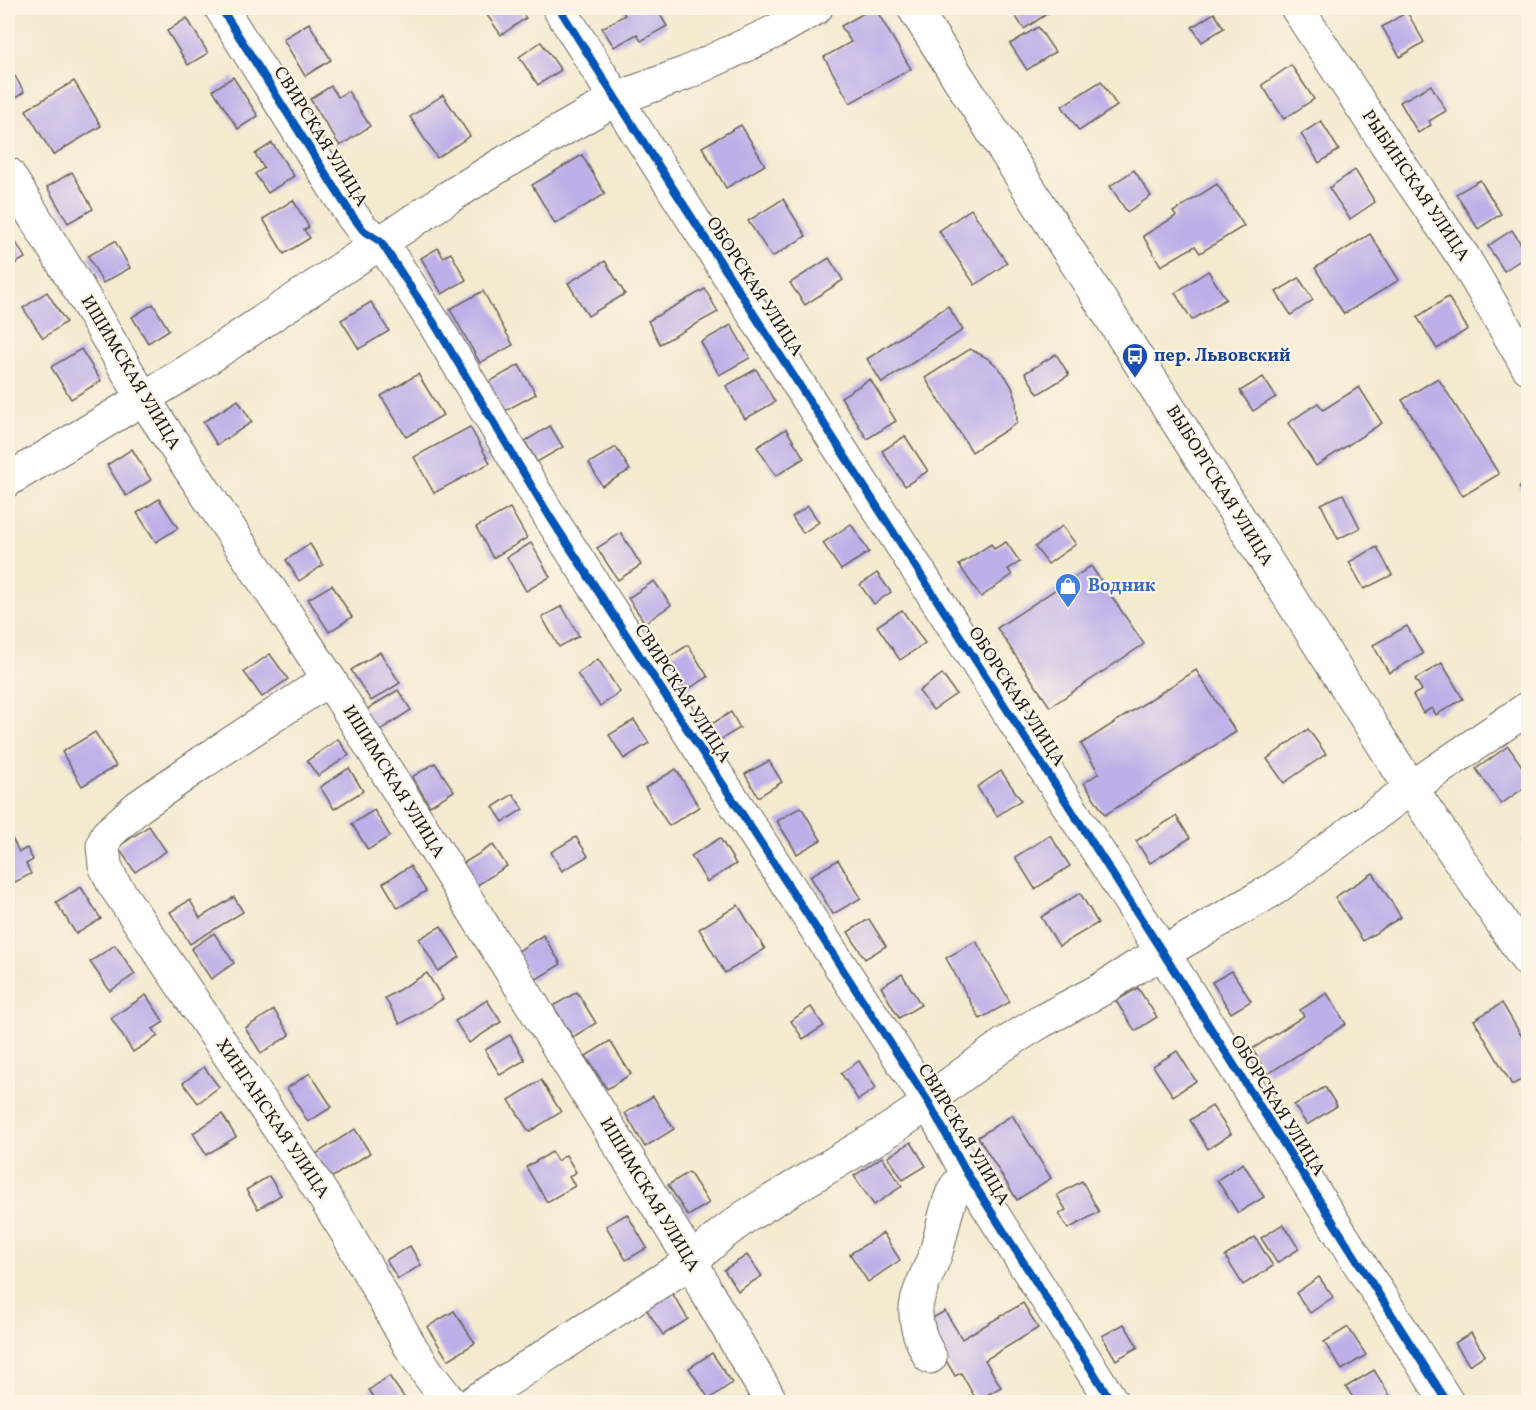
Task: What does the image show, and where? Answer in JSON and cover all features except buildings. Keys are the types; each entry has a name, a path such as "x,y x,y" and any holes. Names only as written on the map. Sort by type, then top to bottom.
{"street":[{"name":"СВИРСКАЯ УЛИЦА","path":"221,8 351,214 363,230 381,242 434,323 550,517 929,1103 968,1175 1112,1402"},
{"name":"ОБОРСКАЯ УЛИЦА","path":"559,8 1447,1402"},
{"path":"8,480 190,370 449,197 504,163 616,99 686,74 774,32 816,8"},
{"name":"ВЫБОРГСКАЯ УЛИЦА","path":"914,8 1411,788 1528,962"},
{"name":"РЫБИНСКАЯ УЛИЦА","path":"1297,8 1464,258 1528,368"},
{"name":"ИШИМСКАЯ УЛИЦА","path":"8,174 143,398 329,679 692,1262 705,1289 768,1396"},
{"name":"ХИНГАНСКАЯ УЛИЦА","path":"329,679 147,801 107,835 103,846 105,865 113,883 305,1167 346,1231 410,1346 450,1402"},
{"path":"474,1402 692,1262 721,1235 745,1217 883,1134 929,1103 942,1090 1003,1045 1274,889 1411,788 1528,708"},
{"path":"930,1357 918,1326 916,1309 935,1255 952,1195 958,1184 968,1175"}],"cycle path":[{"path":"221,8 351,214 363,230 381,242 434,323 550,517 929,1103 968,1175 1112,1402"},
{"path":"559,8 1447,1402"}],"place":[{"name":"пер. Львовский","path":"1135,379"},
{"name":"Водник","path":"1068,609"}]}
